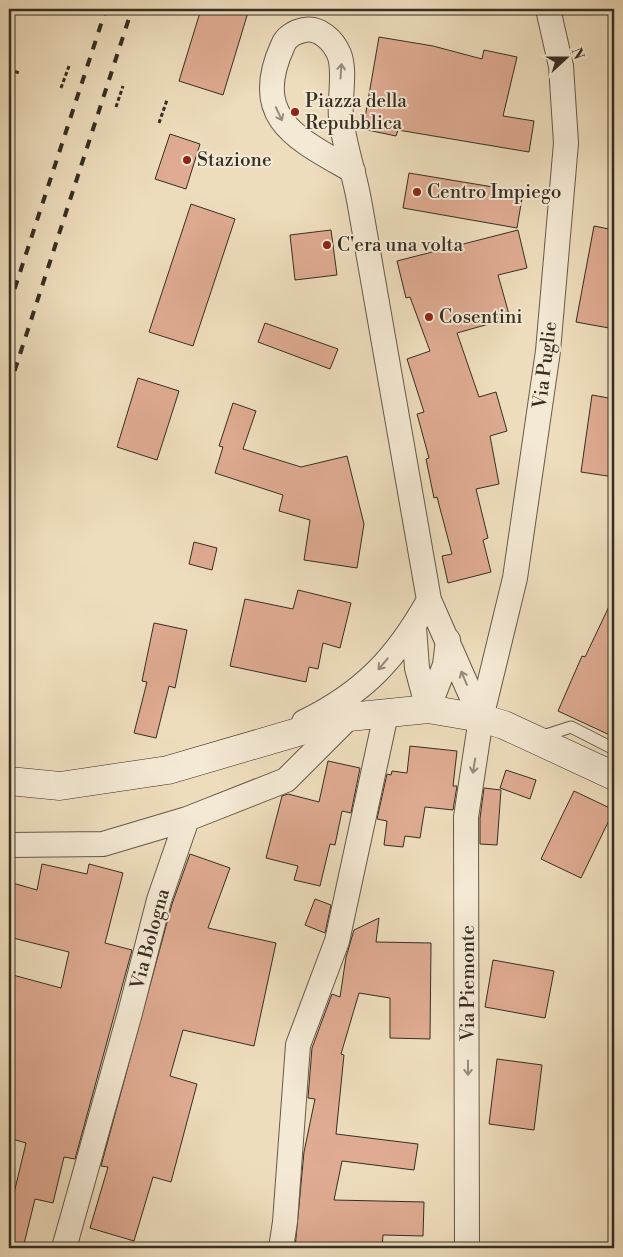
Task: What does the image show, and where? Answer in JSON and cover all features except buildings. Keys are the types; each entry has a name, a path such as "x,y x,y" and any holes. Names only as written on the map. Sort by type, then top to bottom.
{"street":[{"name":"Via Puglie","path":"481,718 515,578 548,351 566,143 560,66 548,9"},
{"path":"353,171 294,136 282,122 277,112 272,94 273,78 282,46 294,33 308,30 323,34 335,45 342,63 341,120 353,171 359,200 429,600 448,638 481,718"},
{"path":"270,739 330,709 354,694 379,670 414,627 429,600"},
{"path":"414,627 417,668 428,709"},
{"path":"428,709 445,666 448,638"},
{"path":"9,781 60,786 168,770 349,717 428,709 481,718 504,725 614,776"},
{"path":"280,1248 285,1222 298,1045 337,941 386,714"},
{"path":"9,845 103,844 187,819 286,780 349,717"},
{"name":"Via Piemonte","path":"467,1248 466,817 481,718"},
{"name":"Via Bologna","path":"64,1248 130,1013 159,900 187,819"}],"lane":[{"path":"534,739 571,727 614,749"}],"path":[{"path":"61,88 69,66"},
{"path":"9,69 19,73"},
{"path":"116,107 123,86"},
{"path":"159,123 167,100"}],"railway":[{"path":"9,306 106,9"},
{"path":"9,388 132,9"}],"place":[{"name":"Piazza della Repubblica","path":"295,112"},
{"name":"Stazione","path":"187,160"},
{"name":"Centro Impiego","path":"417,192"},
{"name":"C'era una volta","path":"327,245"},
{"name":"Cosentini","path":"429,317"}]}
